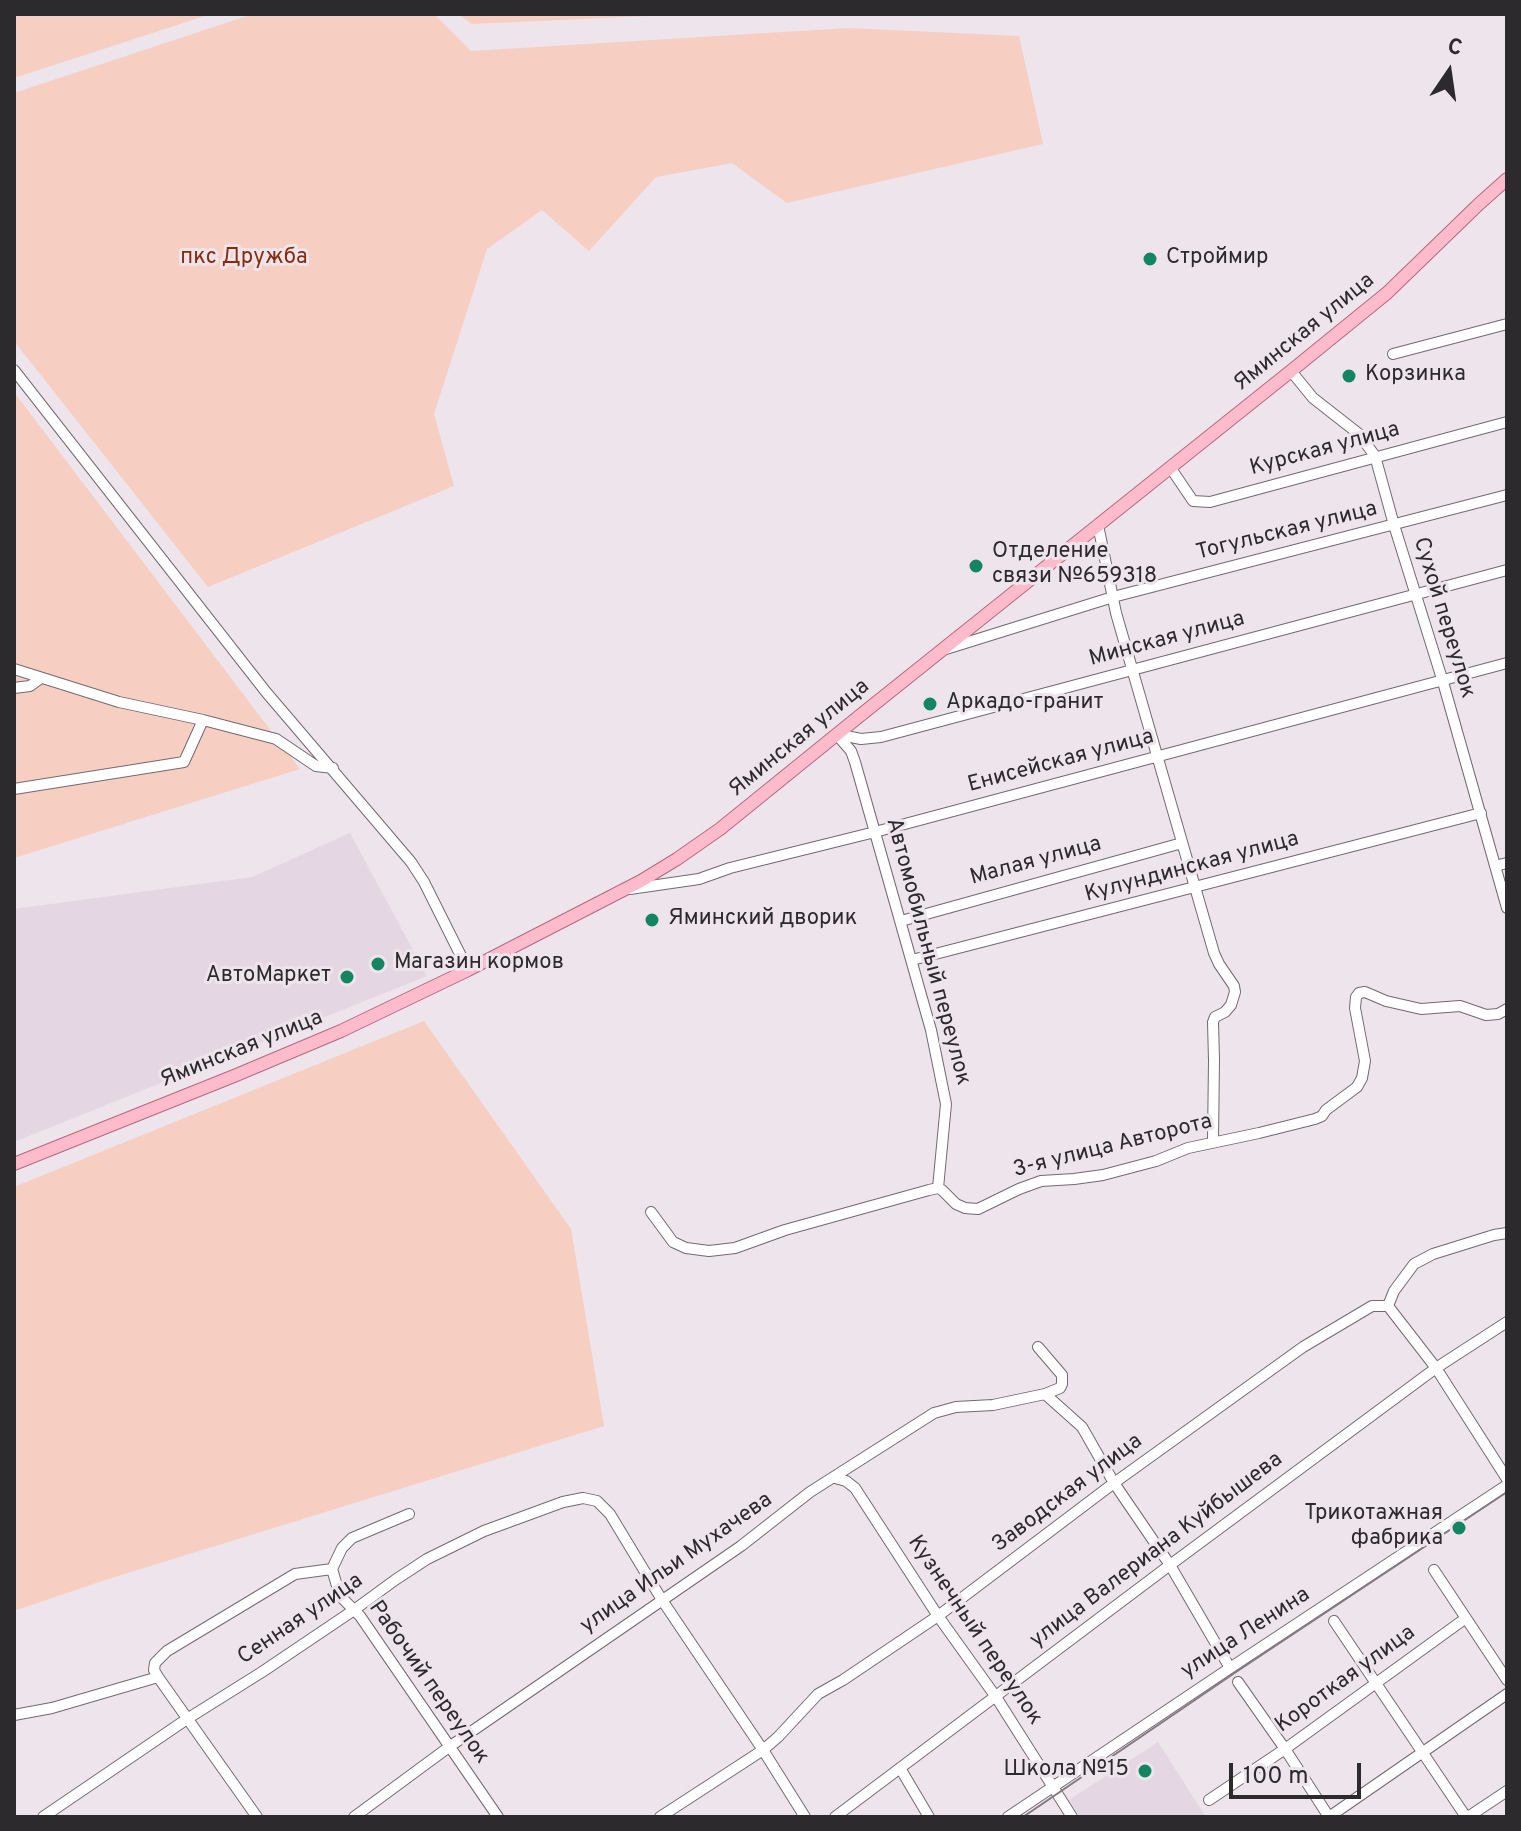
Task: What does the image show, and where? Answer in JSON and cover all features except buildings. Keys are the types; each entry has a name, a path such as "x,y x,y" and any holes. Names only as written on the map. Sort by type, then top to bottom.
{"main road":[{"name":"Яминская улица","path":"14,1164 341,1031 468,970 677,859 720,829 1385,295 1507,179"}],"street":[{"path":"1393,354 1507,324"},
{"path":"14,370 266,692 411,862 468,970"},
{"name":"Сухой переулок","path":"1291,371 1313,398 1359,434 1375,456 1507,908"},
{"name":"Курская улица","path":"1170,467 1193,501 1204,503 1507,422"},
{"name":"Тогульская улица","path":"940,651 1113,597 1507,495"},
{"path":"1098,525 1113,597 1214,953 1234,986 1231,1005 1213,1022 1213,1141"},
{"name":"Минская улица","path":"836,734 861,739 881,737 1507,570"},
{"name":"Енисейская улица","path":"623,890 699,879 730,868 1507,663"},
{"path":"14,669 119,702 276,739 316,766 333,768"},
{"path":"14,688 30,686 41,678"},
{"path":"14,789 184,762 203,720"},
{"name":"Автомобильный переулок","path":"836,734 853,755 931,1030 946,1104 938,1188"},
{"name":"Кулундинская улица","path":"912,960 1481,813"},
{"name":"Малая улица","path":"901,921 1182,843"},
{"path":"1495,866 1507,863"},
{"name":"3-я улица Авторота","path":"938,1188 956,1204 978,1209 1032,1183 1103,1175 1213,1141 1315,1119 1357,1087 1362,1078 1365,1061 1355,1008 1359,993 1365,992 1386,1001 1421,1009 1460,1006 1486,1015 1507,1009"},
{"path":"651,1212 673,1242 696,1250 716,1251 938,1188"},
{"path":"1507,1233 1459,1245 1420,1260 1410,1269 1388,1306 1436,1368 1507,1482"},
{"name":"Заводская улица","path":"660,1817 763,1750 818,1694 938,1616 1114,1483 1319,1336 1372,1306 1388,1306"},
{"name":"улица Валериана Куйбышева","path":"835,1817 1436,1368 1507,1322"},
{"path":"1038,1347 1062,1375 1060,1388 1045,1394 1082,1427 1114,1483 1170,1565 1230,1668"},
{"name":"улица Ильи Мухачева","path":"354,1817 449,1747 741,1546 810,1492 940,1411 993,1405 1045,1394"},
{"name":"Кузнечный переулок","path":"835,1478 855,1488 938,1616 996,1697 1072,1817"},
{"name":"улица Ленина","path":"1008,1817 1507,1482"},
{"name":"Сенная улица","path":"43,1817 427,1559 484,1531 575,1499 588,1498 610,1514 662,1600"},
{"path":"257,1817 158,1677 154,1666 159,1658 193,1635 295,1574 332,1569 339,1553 352,1538 409,1514"},
{"name":"Рабочий переулок","path":"332,1569 340,1596 354,1610 397,1669 498,1817"},
{"path":"1434,1570 1507,1680"},
{"path":"662,1600 805,1817"},
{"name":"Короткая улица","path":"1209,1800 1466,1618"},
{"path":"1334,1621 1467,1817 1507,1791"},
{"path":"14,1715 52,1708 158,1677"},
{"path":"1238,1682 1329,1817 1507,1694"},
{"path":"900,1768 929,1817"}],"shaded area":[{"path":"350,833 427,976 14,1142 14,909 252,877"},
{"name":"Школа №15","path":"1158,1742 1206,1817 1080,1817 1069,1800"}],"green space":[{"path":"14,14 211,14 14,78"},
{"name":"пкс Дружба","path":"253,14 434,14 471,51 849,28 1019,36 1043,144 787,203 732,163 656,177 589,251 542,210 487,249 434,414 454,486 208,587 14,341 14,93"},
{"path":"458,14 692,14 472,24"},
{"path":"14,392 300,769 14,858"},
{"path":"424,1021 571,1229 604,1426 14,1611 14,1187"}],"tram line":[{"path":"1023,1817 1507,1492"}],"place":[{"name":"Строймир","path":"1150,259"},
{"name":"Корзинка","path":"1349,376"},
{"name":"Отделение связи №659318","path":"976,566"},
{"name":"Аркадо-гранит","path":"930,704"},
{"name":"Яминский дворик","path":"652,920"},
{"name":"Магазин кормов","path":"378,964"},
{"name":"АвтоМаркет","path":"347,977"},
{"name":"Трикотажная фабрика","path":"1459,1528"},
{"name":"Школа №15","path":"1145,1771"}]}
